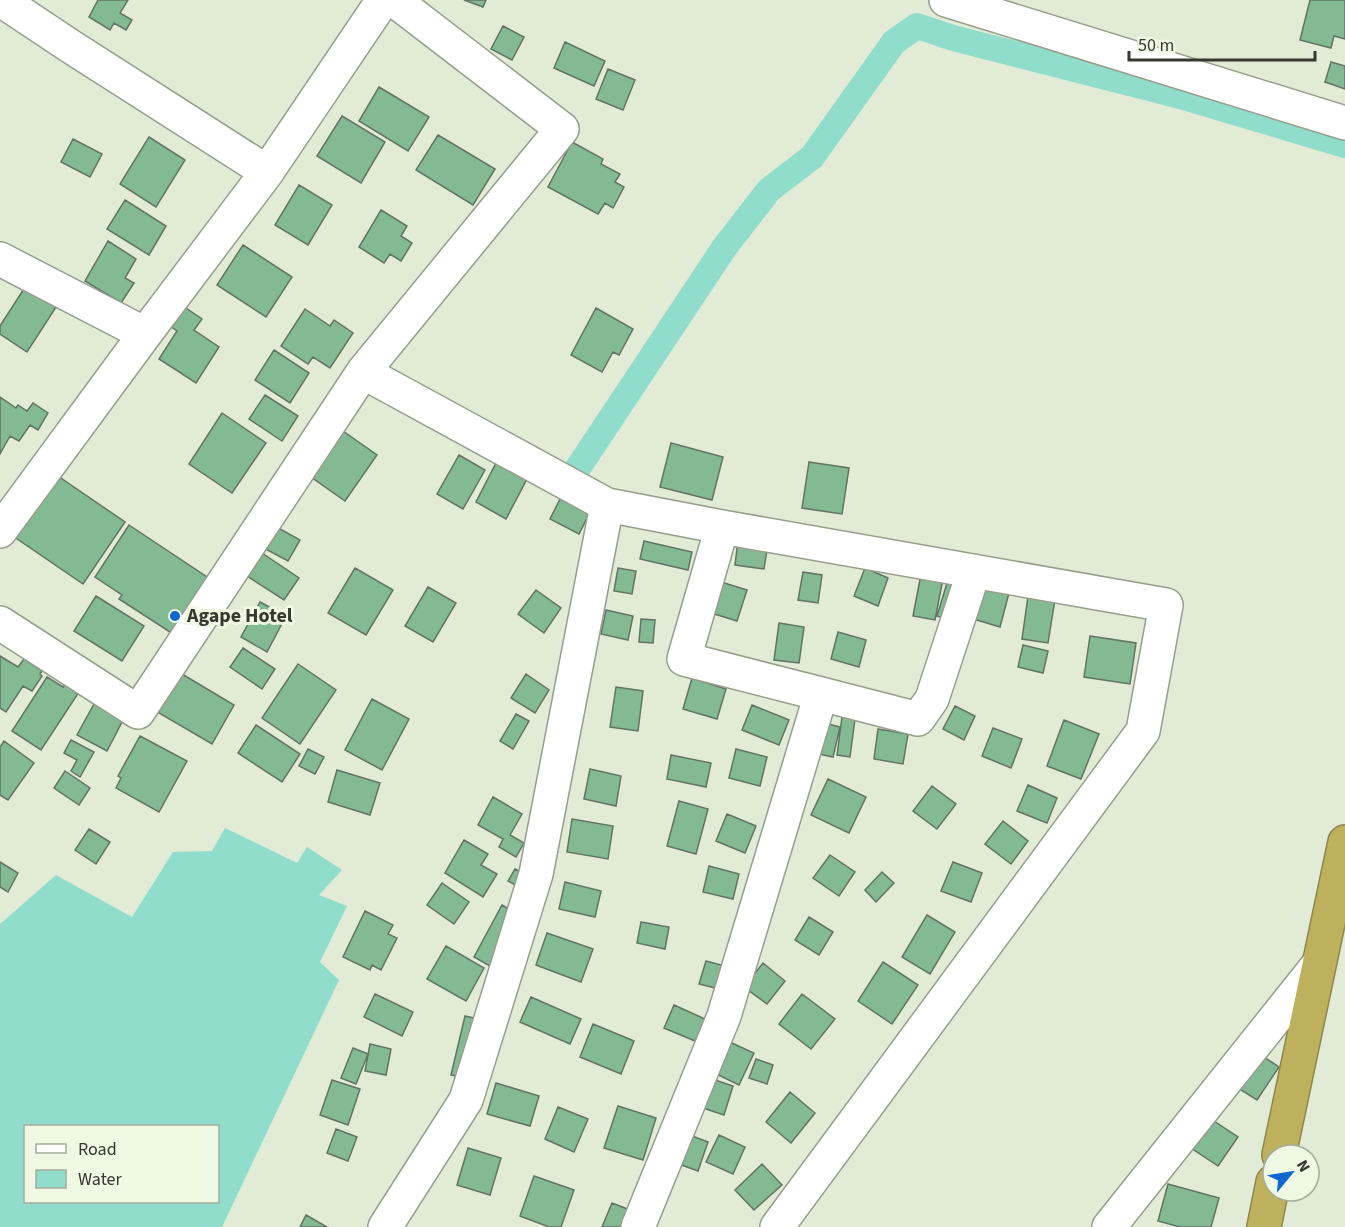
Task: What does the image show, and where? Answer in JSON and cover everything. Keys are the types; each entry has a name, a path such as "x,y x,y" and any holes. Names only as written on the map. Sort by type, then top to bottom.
{"highway":[{"path":"1281,1143 1345,842"},
{"path":"1264,1227 1269,1203"}],"street":[{"path":"1,0 267,172"},
{"path":"946,0 1345,123"},
{"path":"0,623 138,712 363,372 562,129 380,2 267,172 3,522"},
{"path":"0,259 145,334"},
{"path":"363,372 607,505 1166,605 1143,731 777,1227"},
{"path":"385,1227 466,1100 533,885 607,505"},
{"path":"722,527 684,659 918,719 932,699 974,571"},
{"path":"638,1227 724,1016 821,694"},
{"path":"1108,1227 1318,965"}],"water":[{"path":"225,828 297,863 307,847 342,870 319,895 347,906 320,962 339,980 222,1227 0,1227 0,924 56,875 132,917 173,852 212,851"}],"building":[{"path":"98,0 128,0 120,13 132,20 126,30 114,23 110,30 89,17"},
{"path":"464,0 486,0 483,7"},
{"path":"1310,0 1345,0 1345,39 1334,36 1331,48 1300,40"},
{"path":"503,26 524,37 512,60 491,49"},
{"path":"565,42 605,61 594,86 554,68"},
{"path":"1331,62 1345,66 1345,89 1325,82"},
{"path":"608,69 635,80 623,110 596,99"},
{"path":"379,87 429,117 408,151 359,121"},
{"path":"342,116 385,142 361,183 317,156"},
{"path":"438,135 495,169 473,205 416,170"},
{"path":"149,137 185,160 156,207 120,184"},
{"path":"73,139 102,154 90,177 61,162"},
{"path":"572,142 603,159 601,164 620,174 615,182 624,187 613,208 605,203 598,214 548,187"},
{"path":"299,185 332,205 308,245 275,225"},
{"path":"125,200 166,226 149,255 107,229"},
{"path":"381,210 407,226 401,236 412,243 401,261 390,254 384,263 359,247"},
{"path":"108,241 136,259 125,278 134,283 121,303 85,281"},
{"path":"243,245 292,277 266,317 217,285"},
{"path":"27,284 58,304 27,352 0,334 0,326"},
{"path":"180,304 202,319 194,330 219,347 196,383 159,359 177,331 167,324"},
{"path":"596,308 633,329 619,355 613,352 602,372 571,355"},
{"path":"305,309 330,326 334,320 353,333 330,368 313,357 308,364 281,346"},
{"path":"274,350 309,373 290,403 255,380"},
{"path":"265,395 298,416 282,441 249,419"},
{"path":"0,397 16,408 18,405 27,411 33,403 48,413 38,430 30,425 19,441 10,436 0,454"},
{"path":"222,413 266,443 232,493 189,464"},
{"path":"343,431 377,455 345,501 311,477"},
{"path":"671,443 723,457 712,500 660,487"},
{"path":"459,455 485,470 463,509 437,494"},
{"path":"497,461 528,477 506,519 476,502"},
{"path":"809,462 849,468 842,514 802,508"},
{"path":"55,474 125,522 83,584 13,536"},
{"path":"562,495 591,510 579,534 550,519"},
{"path":"271,524 300,540 288,561 260,546"},
{"path":"129,525 210,579 173,634 119,599 122,595 95,577"},
{"path":"738,540 768,544 764,569 735,565"},
{"path":"644,541 692,552 688,570 640,559"},
{"path":"262,553 299,578 284,600 247,576"},
{"path":"355,568 393,590 366,635 328,613"},
{"path":"618,568 636,571 632,594 614,591"},
{"path":"865,568 888,578 878,606 854,596"},
{"path":"803,572 822,575 818,603 798,600"},
{"path":"921,574 943,579 935,620 913,616"},
{"path":"718,581 747,590 737,621 708,612"},
{"path":"947,583 956,586 946,619 937,616"},
{"path":"980,585 1009,593 1000,627 970,618"},
{"path":"428,587 456,603 433,642 405,626"},
{"path":"1029,589 1056,593 1048,643 1022,639"},
{"path":"536,590 561,608 544,633 518,614"},
{"path":"96,596 144,626 122,661 74,631"},
{"path":"260,602 286,616 267,652 241,637"},
{"path":"606,610 633,616 628,640 601,634"},
{"path":"641,619 655,620 653,643 639,642"},
{"path":"779,623 804,627 799,663 774,660"},
{"path":"838,632 866,640 859,667 831,659"},
{"path":"1090,636 1136,643 1130,684 1084,677"},
{"path":"1023,645 1048,651 1043,673 1018,667"},
{"path":"243,648 275,669 262,689 230,667"},
{"path":"0,656 18,667 24,659 42,671 40,674 42,676 32,691 23,686 6,712 0,708"},
{"path":"298,664 336,690 300,744 262,718"},
{"path":"177,671 234,705 212,744 154,710"},
{"path":"526,674 549,690 535,713 511,698"},
{"path":"47,677 63,687 68,680 81,689 41,750 12,731"},
{"path":"692,678 726,689 717,719 683,709"},
{"path":"616,687 643,691 638,731 610,727"},
{"path":"372,699 409,719 382,770 345,750"},
{"path":"94,704 123,720 107,751 77,735"},
{"path":"752,705 789,720 779,745 742,730"},
{"path":"955,706 975,716 964,740 943,729"},
{"path":"516,714 529,721 513,749 500,741"},
{"path":"842,717 855,719 850,757 837,755"},
{"path":"1064,720 1099,734 1081,779 1047,766"},
{"path":"817,721 840,727 833,757 810,752"},
{"path":"256,725 300,754 282,782 238,753"},
{"path":"993,728 1022,739 1011,768 982,756"},
{"path":"878,729 908,734 903,764 874,759"},
{"path":"140,736 187,761 159,812 116,788 121,778 118,776"},
{"path":"71,740 94,752 80,777 71,771 77,760 64,753"},
{"path":"4,741 34,763 8,800 0,795 0,747"},
{"path":"308,749 324,757 315,774 299,766"},
{"path":"736,749 767,757 760,786 729,778"},
{"path":"671,755 711,763 706,787 667,779"},
{"path":"590,769 621,776 616,806 584,799"},
{"path":"337,770 380,783 370,815 328,802"},
{"path":"65,771 90,788 79,805 54,788"},
{"path":"828,779 866,797 849,833 811,815"},
{"path":"1028,785 1057,798 1047,823 1017,811"},
{"path":"932,786 956,804 937,829 913,811"},
{"path":"493,797 522,814 510,835 524,843 516,857 499,847 503,839 478,825"},
{"path":"679,801 708,809 696,854 667,846"},
{"path":"727,814 756,826 745,853 716,841"},
{"path":"572,819 613,826 608,859 567,852"},
{"path":"1003,821 1028,841 1011,864 985,844"},
{"path":"89,829 110,842 96,864 75,850"},
{"path":"464,840 488,854 481,865 497,874 483,897 445,873"},
{"path":"830,855 855,872 839,896 813,878"},
{"path":"0,862 18,873 8,892 0,887"},
{"path":"953,862 982,873 971,902 941,891"},
{"path":"709,866 739,874 733,899 703,892"},
{"path":"515,869 538,882 531,894 508,881"},
{"path":"882,872 894,883 876,902 865,890"},
{"path":"565,882 601,891 595,917 559,909"},
{"path":"442,883 469,902 454,924 427,905"},
{"path":"502,905 526,919 497,970 474,957"},
{"path":"365,911 393,925 388,934 397,938 381,970 372,965 370,970 343,957"},
{"path":"927,915 955,932 930,974 902,957"},
{"path":"809,917 833,932 819,955 795,940"},
{"path":"641,922 669,927 665,949 637,943"},
{"path":"547,933 593,949 581,982 536,965"},
{"path":"446,946 484,968 466,1001 427,979"},
{"path":"706,961 725,966 719,989 699,984"},
{"path":"883,962 918,985 892,1024 858,1001"},
{"path":"763,963 785,981 767,1004 744,987"},
{"path":"375,994 413,1012 402,1036 364,1017"},
{"path":"802,994 835,1019 811,1049 779,1024"},
{"path":"531,997 581,1019 570,1044 520,1022"},
{"path":"674,1005 705,1019 695,1041 664,1028"},
{"path":"465,1016 483,1020 469,1079 451,1075"},
{"path":"593,1024 634,1041 621,1074 580,1057"},
{"path":"721,1038 754,1053 739,1085 706,1069"},
{"path":"370,1044 391,1049 386,1075 365,1071"},
{"path":"353,1048 368,1054 356,1084 341,1078"},
{"path":"1252,1049 1279,1067 1257,1100 1230,1083"},
{"path":"756,1059 773,1065 767,1084 749,1078"},
{"path":"706,1077 733,1086 724,1115 697,1106"},
{"path":"332,1080 360,1089 348,1125 320,1115"},
{"path":"496,1083 539,1096 530,1126 487,1114"},
{"path":"790,1092 815,1113 791,1143 766,1122"},
{"path":"618,1106 656,1118 643,1160 604,1148"},
{"path":"558,1107 588,1119 574,1152 545,1139"},
{"path":"1211,1119 1238,1137 1218,1166 1191,1148"},
{"path":"336,1129 357,1137 348,1161 327,1153"},
{"path":"679,1131 708,1142 698,1171 668,1160"},
{"path":"719,1135 745,1147 733,1174 706,1162"},
{"path":"468,1148 501,1158 490,1195 457,1185"},
{"path":"762,1164 782,1185 754,1210 735,1190"},
{"path":"534,1176 574,1190 561,1227 549,1227 520,1216"},
{"path":"1168,1184 1219,1198 1211,1227 1180,1227 1158,1221"},
{"path":"612,1203 635,1212 629,1227 602,1227"},
{"path":"306,1215 327,1227 300,1227"}],"waterway":[{"path":"576,471 724,248 769,190 812,157 894,42 917,26 953,38 1184,97 1345,145"}],"place":[{"name":"Agape Hotel","path":"175,616"}]}
